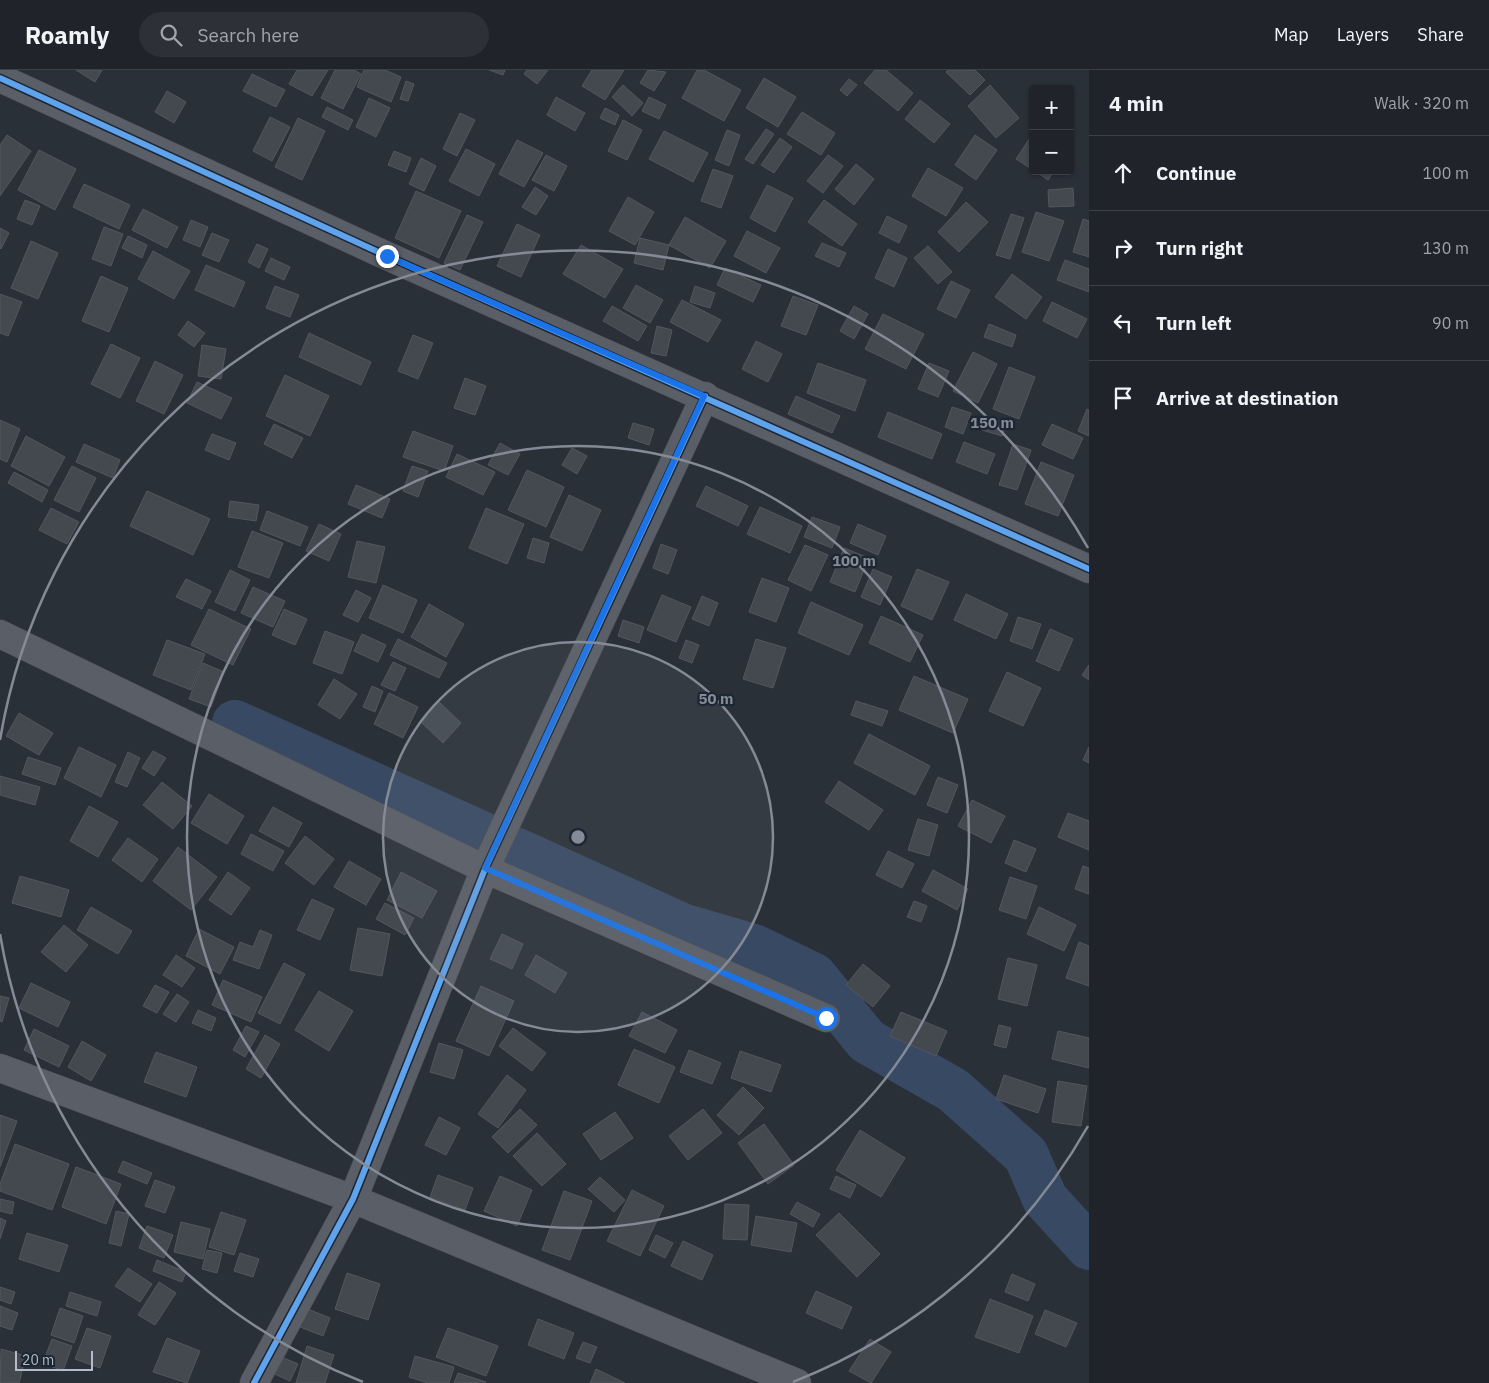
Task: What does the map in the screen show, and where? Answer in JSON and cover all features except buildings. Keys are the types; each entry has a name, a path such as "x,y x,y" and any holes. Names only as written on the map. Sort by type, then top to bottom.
{"street":[{"path":"0,78 387,256 1089,569"},
{"path":"254,1383 352,1199 485,868 704,396"},
{"path":"0,634 485,868 826,1018"},
{"path":"0,1068 352,1199 797,1383"}],"waterway":[{"path":"235,723 486,836"},
{"path":"515,850 682,926 754,947 814,976 867,1041 953,1090 1026,1155 1045,1199 1089,1247"}],"cycle path":[{"path":"0,78 387,256 1089,569"},
{"path":"254,1383 353,1199 485,869 705,396"}],"route":[{"path":"387,256 704,396 485,868 826,1018"}]}
